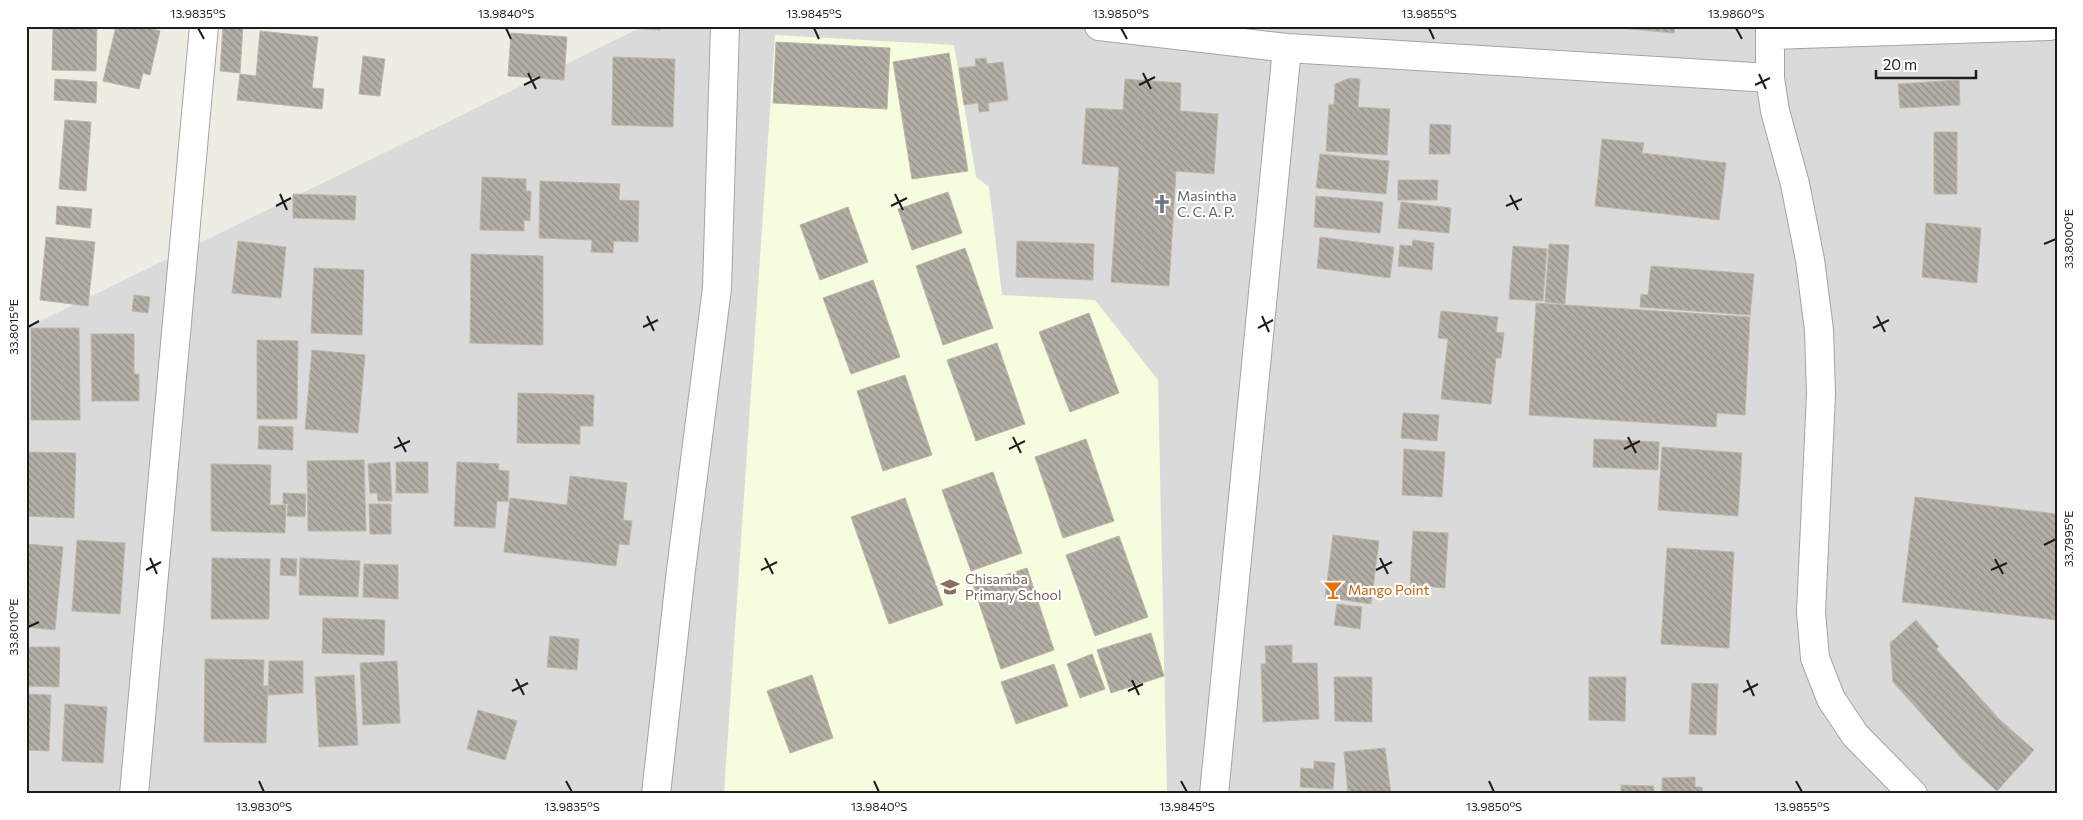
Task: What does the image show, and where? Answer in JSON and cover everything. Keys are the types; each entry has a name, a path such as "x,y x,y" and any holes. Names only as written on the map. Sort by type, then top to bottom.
{"street":[{"path":"134,794 204,26"},
{"path":"656,794 681,570 717,288 725,26"},
{"path":"1913,794 1856,735 1831,699 1815,658 1811,612 1820,394 1819,330 1810,260 1795,184 1775,110 1770,78 1770,30 2050,26"},
{"path":"1108,27 1287,48 1770,78"},
{"path":"1214,794 1287,48"}],"shaded area":[{"path":"644,26 2057,26 2057,794 26,794 26,328"},
{"name":"Chisamba Primary School","path":"775,35 954,45 976,177 989,187 1002,295 1095,300 1158,380 1167,794 724,794"}],"building":[{"path":"53,26 97,26 96,71 52,70"},
{"path":"116,26 142,26 160,31 150,75 143,73 139,89 103,81"},
{"path":"223,26 243,26 240,73 220,71"},
{"path":"608,26 660,26 660,30"},
{"path":"1598,26 1675,26 1674,33"},
{"path":"260,31 318,37 312,88 324,89 322,109 237,100 240,74 256,76"},
{"path":"511,33 567,37 564,80 508,76"},
{"path":"776,42 890,48 887,109 773,103"},
{"path":"949,53 968,171 912,179 893,62"},
{"path":"363,56 385,59 380,96 359,94"},
{"path":"613,57 675,59 673,127 612,125"},
{"path":"986,58 987,64 1003,62 1008,100 988,103 989,111 979,112 978,103 964,105 959,68 976,66 975,59"},
{"path":"1350,78 1360,79 1358,107 1390,109 1387,155 1326,151 1329,104 1334,105 1335,84"},
{"path":"55,79 97,82 96,103 54,100"},
{"path":"1125,79 1181,83 1180,111 1218,114 1214,174 1176,171 1169,286 1111,282 1119,167 1082,164 1086,108 1123,110"},
{"path":"1959,80 1960,105 1900,108 1898,84"},
{"path":"65,120 91,122 86,191 59,189"},
{"path":"1430,124 1451,125 1450,154 1429,154"},
{"path":"1934,132 1957,132 1957,194 1934,194"},
{"path":"1602,139 1644,143 1642,153 1726,163 1719,220 1595,206"},
{"path":"1320,154 1389,161 1386,194 1316,188"},
{"path":"482,177 526,179 526,191 531,191 530,221 524,220 524,231 480,230"},
{"path":"1398,180 1438,180 1437,200 1398,200"},
{"path":"540,181 620,184 619,200 639,201 638,242 614,241 613,253 591,252 592,240 539,238"},
{"path":"948,192 962,233 912,250 898,209"},
{"path":"293,194 356,196 355,220 293,218"},
{"path":"1316,196 1383,202 1380,233 1314,227"},
{"path":"1401,202 1451,208 1449,233 1398,228"},
{"path":"57,206 92,209 90,228 56,224"},
{"path":"848,207 868,262 820,280 800,225"},
{"path":"1926,223 1981,228 1977,283 1922,277"},
{"path":"46,237 95,242 88,306 40,300"},
{"path":"1320,237 1394,247 1390,278 1317,268"},
{"path":"1413,240 1434,243 1432,270 1398,266 1400,245 1412,246"},
{"path":"238,241 286,247 281,298 232,293"},
{"path":"1017,241 1094,244 1093,280 1016,277"},
{"path":"1549,244 1569,245 1565,304 1545,302"},
{"path":"1513,246 1547,249 1543,301 1509,299"},
{"path":"965,248 993,328 943,345 916,266"},
{"path":"471,254 543,256 543,345 470,343"},
{"path":"1651,266 1754,274 1750,315 1640,307 1641,294 1648,295"},
{"path":"314,268 364,270 362,335 311,333"},
{"path":"873,280 900,357 851,374 823,298"},
{"path":"134,295 150,297 148,313 132,311"},
{"path":"1536,303 1750,317 1745,415 1717,413 1716,427 1529,415"},
{"path":"1441,311 1498,317 1496,332 1504,333 1501,358 1496,358 1491,404 1441,399 1448,339 1438,338"},
{"path":"1089,313 1119,393 1070,412 1039,332"},
{"path":"31,328 79,328 80,420 31,420"},
{"path":"91,334 134,334 134,374 139,374 139,401 92,401"},
{"path":"257,340 298,341 297,419 257,419"},
{"path":"997,343 1025,424 976,441 947,360"},
{"path":"312,350 365,355 358,433 305,429"},
{"path":"905,375 932,455 883,471 857,391"},
{"path":"518,393 594,395 593,426 580,426 580,444 517,443"},
{"path":"1403,413 1439,415 1437,441 1401,438"},
{"path":"259,426 293,427 293,450 258,449"},
{"path":"1086,439 1114,521 1063,538 1035,457"},
{"path":"1594,439 1659,442 1658,470 1593,467"},
{"path":"1662,447 1742,453 1738,516 1658,510"},
{"path":"1404,449 1445,452 1442,497 1402,495"},
{"path":"26,452 76,453 74,518 26,516"},
{"path":"364,460 366,531 308,531 307,461"},
{"path":"390,462 392,501 378,501 377,493 370,493 368,464"},
{"path":"396,462 428,462 428,493 396,493"},
{"path":"457,462 499,464 498,470 509,471 508,502 497,501 495,528 454,526"},
{"path":"211,464 271,465 270,505 286,505 285,533 211,531"},
{"path":"993,472 1022,553 971,571 942,490"},
{"path":"570,476 627,483 623,520 632,521 629,545 619,544 616,566 504,552 510,498 567,505"},
{"path":"283,493 306,494 305,517 287,516 288,504 283,504"},
{"path":"1915,497 2057,514 2057,620 1902,602"},
{"path":"905,498 943,605 889,624 851,517"},
{"path":"369,504 391,504 391,534 370,534"},
{"path":"1413,531 1448,533 1445,588 1410,585"},
{"path":"1333,535 1379,541 1371,604 1325,597"},
{"path":"1119,536 1148,617 1095,636 1066,555"},
{"path":"77,540 125,543 120,614 72,611"},
{"path":"26,544 63,547 55,630 26,627"},
{"path":"1667,548 1734,552 1729,648 1661,644"},
{"path":"212,558 270,559 269,619 211,619"},
{"path":"281,558 297,559 296,576 280,575"},
{"path":"300,558 360,561 358,597 299,595"},
{"path":"364,564 398,565 398,599 363,597"},
{"path":"1027,568 1054,650 1001,669 973,585"},
{"path":"1337,604 1362,607 1360,629 1334,625"},
{"path":"323,618 385,620 384,655 322,653"},
{"path":"1916,620 1939,647 1936,649 1999,719 2034,750 1997,791 1963,760 1893,682 1890,643"},
{"path":"1151,633 1164,676 1111,693 1097,650"},
{"path":"550,636 579,639 577,670 547,667"},
{"path":"1292,645 1292,663 1317,663 1319,719 1263,722 1261,664 1266,664 1265,646"},
{"path":"26,647 60,647 59,687 26,686"},
{"path":"1092,654 1105,689 1080,698 1067,664"},
{"path":"205,659 264,660 263,686 268,686 266,743 204,742"},
{"path":"269,661 303,661 303,693 268,695"},
{"path":"397,661 400,723 363,725 360,663"},
{"path":"1054,664 1068,706 1016,724 1001,682"},
{"path":"354,675 358,745 319,747 315,677"},
{"path":"812,675 833,738 790,753 767,691"},
{"path":"1334,677 1372,677 1372,722 1335,721"},
{"path":"1589,677 1626,677 1625,721 1589,720"},
{"path":"1692,683 1718,684 1716,735 1689,734"},
{"path":"26,694 51,695 49,751 26,750"},
{"path":"65,704 107,707 103,763 62,761"},
{"path":"478,710 517,721 505,760 467,749"},
{"path":"1385,748 1391,794 1348,794 1344,752"},
{"path":"1314,761 1335,763 1333,789 1300,787 1301,768 1314,769"},
{"path":"1695,777 1695,787 1702,787 1703,794 1662,794 1662,778"},
{"path":"1621,785 1654,786 1654,794 1621,794"}],"place":[{"name":"Masintha C. C. A. P.","path":"1162,204"},
{"name":"Chisamba Primary School","path":"950,587"},
{"name":"Mango Point","path":"1333,590"}]}
